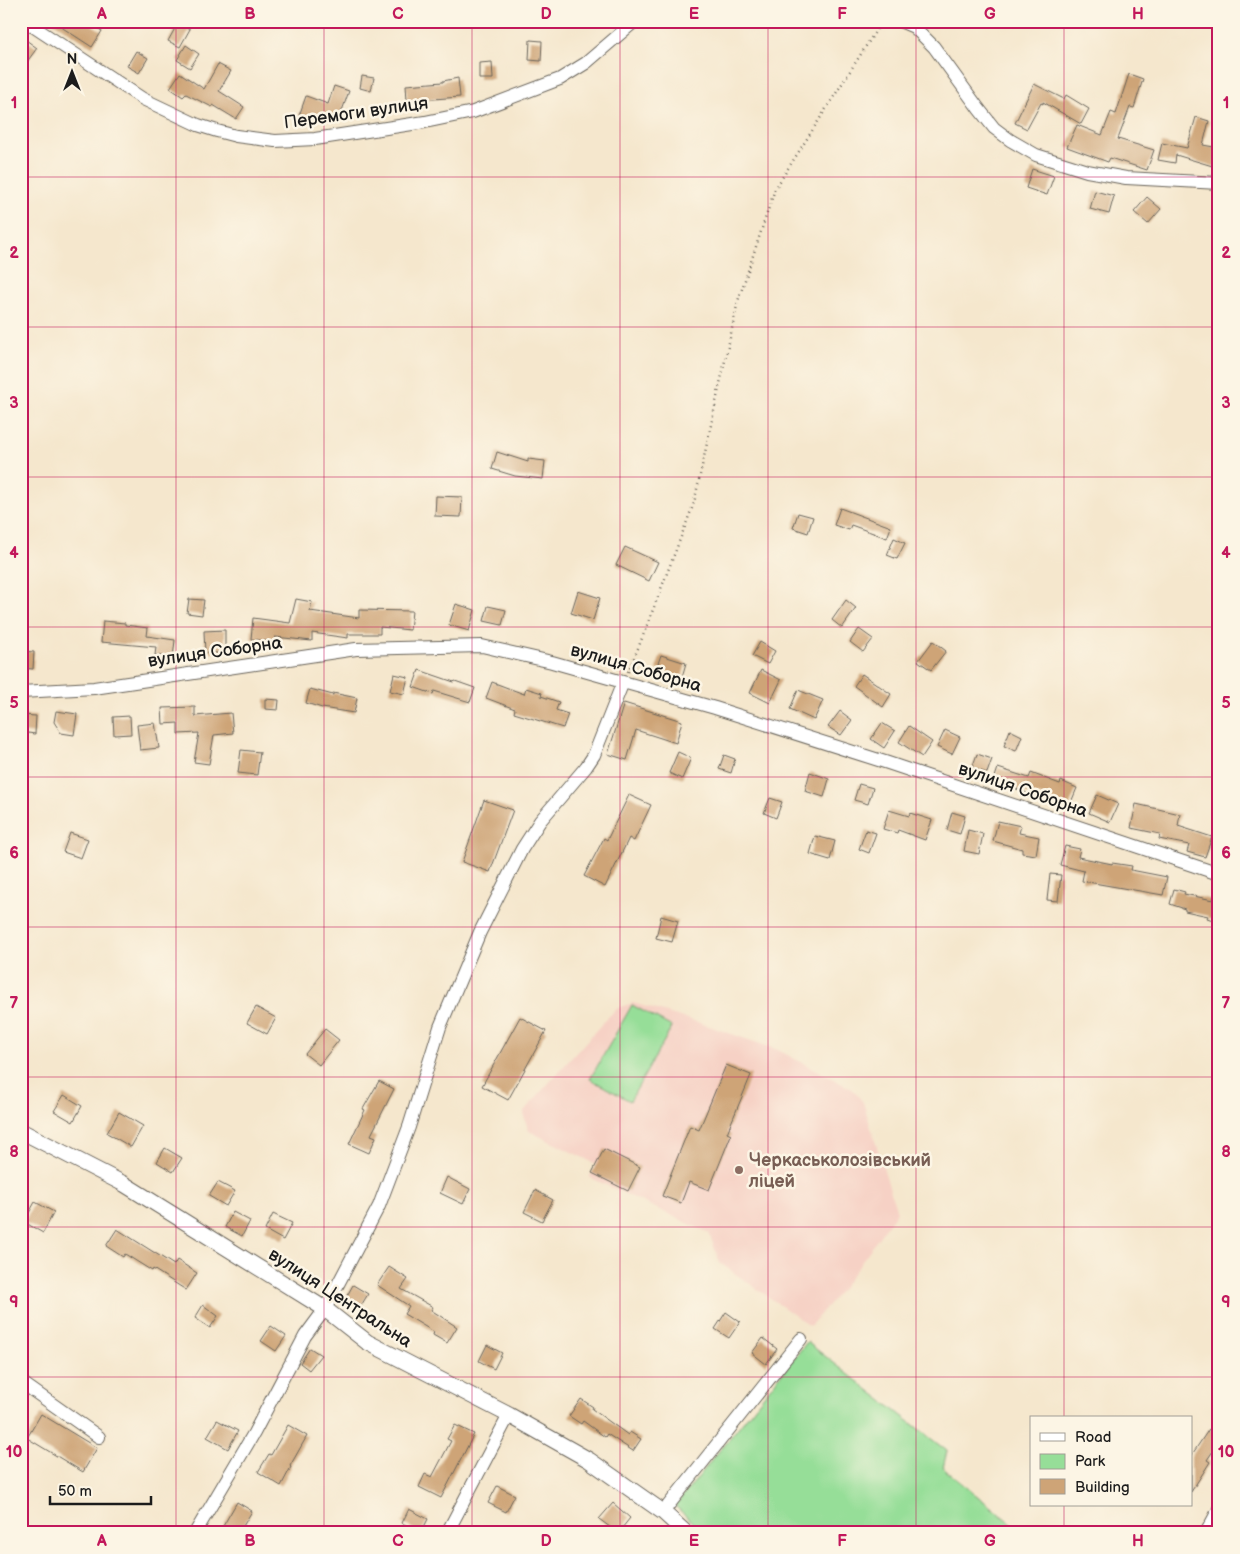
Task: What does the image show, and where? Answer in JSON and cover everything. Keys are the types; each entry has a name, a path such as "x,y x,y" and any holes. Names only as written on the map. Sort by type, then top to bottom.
{"street":[{"name":"Перемоги вулиця","path":"25,21 143,99 198,125 236,136 275,141 315,139 425,122 473,112 560,79 586,63 635,21"},
{"path":"900,21 914,27 934,47 994,128 1036,155 1087,171 1126,178 1219,183"},
{"name":"вулиця Соборна","path":"21,692 94,688 356,649 482,646 552,662 714,708 888,763 1219,874"},
{"path":"195,1533 254,1433 305,1336 325,1310 379,1206 409,1127 440,1027 480,932 522,849 540,821 586,768 594,755 623,682"},
{"name":"вулиця Центральна","path":"21,1131 124,1184 325,1310 367,1342 509,1415 588,1460 663,1512 686,1533"},
{"path":"663,1512 801,1339"},
{"path":"21,1382 100,1437"},
{"path":"447,1533 509,1415"},
{"path":"1206,1533 1219,1509"}],"path":[{"path":"623,682 640,646 694,503 738,301 775,189 882,21"}],"shaded area":[{"name":"Черкаськолозівський ліцей","path":"633,1003 697,1022 778,1050 852,1089 863,1102 897,1212 841,1290 810,1326 720,1263 709,1233 589,1177 596,1164 529,1131 524,1111 607,1018 618,1008"}],"green space":[{"path":"632,1005 672,1027 630,1101 590,1079"},
{"path":"807,1342 947,1451 943,1468 1023,1533 705,1533 675,1506"}],"building":[{"path":"52,21 86,21 102,31 92,47"},
{"path":"178,23 190,29 180,47 168,41"},
{"path":"26,40 37,48 21,70 21,46"},
{"path":"530,40 542,41 541,61 529,60"},
{"path":"186,45 199,54 190,68 177,60"},
{"path":"136,51 148,58 139,73 127,66"},
{"path":"492,62 493,79 479,79 479,63"},
{"path":"218,64 231,71 219,91 244,107 236,119 213,105 212,107 186,94 183,97 170,88 180,73 204,89"},
{"path":"1129,74 1143,79 1134,108 1130,107 1118,139 1154,150 1147,170 1110,158 1108,162 1067,147 1077,125 1102,135 1111,112 1116,114"},
{"path":"362,76 374,78 371,91 360,88"},
{"path":"458,78 460,97 407,101 406,85 443,82"},
{"path":"1034,84 1064,99 1066,95 1089,109 1081,124 1043,102 1027,129 1015,123"},
{"path":"334,86 349,91 338,122 318,115 316,122 299,116 306,96 328,104"},
{"path":"1196,117 1209,121 1203,145 1219,148 1219,168 1176,155 1175,163 1158,160 1162,143 1187,148"},
{"path":"1032,169 1054,176 1047,195 1026,188"},
{"path":"1095,191 1114,196 1109,214 1090,209"},
{"path":"1147,197 1161,209 1148,224 1134,212"},
{"path":"497,452 528,462 528,459 545,461 543,479 515,476 492,469"},
{"path":"436,496 462,497 461,517 435,516"},
{"path":"840,508 891,527 887,538 851,525 849,530 834,525"},
{"path":"798,513 813,517 808,533 793,528"},
{"path":"894,538 905,543 897,559 887,555"},
{"path":"625,547 658,562 649,581 616,565"},
{"path":"578,591 600,598 593,620 571,613"},
{"path":"189,599 204,600 202,615 187,613"},
{"path":"296,599 312,602 310,611 359,618 359,610 412,611 410,630 380,627 380,634 348,634 348,638 312,633 312,641 275,637 274,642 251,639 253,618 290,623"},
{"path":"846,600 856,608 842,628 832,620"},
{"path":"456,604 475,610 469,631 449,625"},
{"path":"488,606 506,610 502,625 484,621"},
{"path":"103,621 148,628 147,636 175,640 173,658 155,655 156,647 101,642"},
{"path":"859,629 873,639 863,652 850,642"},
{"path":"225,630 225,653 205,653 204,631"},
{"path":"933,641 946,651 931,670 918,661"},
{"path":"760,642 775,651 768,664 752,656"},
{"path":"21,651 34,652 33,669 21,668"},
{"path":"661,655 686,663 682,677 656,669"},
{"path":"419,670 475,688 470,702 434,691 433,694 413,687"},
{"path":"761,670 781,680 770,703 750,693"},
{"path":"394,674 408,677 404,694 390,691"},
{"path":"862,674 891,694 883,707 854,686"},
{"path":"492,682 524,694 526,688 542,693 541,696 559,702 556,710 568,714 563,728 514,713 515,709 486,698"},
{"path":"310,689 333,695 333,693 357,698 354,713 322,708 306,703"},
{"path":"798,690 823,700 814,720 790,709"},
{"path":"265,699 279,700 278,710 265,709"},
{"path":"624,703 682,721 676,743 636,730 627,760 608,754"},
{"path":"195,707 195,716 231,713 233,733 214,735 209,764 194,762 199,733 178,734 178,723 163,724 162,708"},
{"path":"56,711 77,714 74,735 61,733 54,722"},
{"path":"840,711 852,720 841,735 828,727"},
{"path":"21,715 36,716 35,734 21,732"},
{"path":"130,716 131,734 114,735 113,717"},
{"path":"155,723 159,748 140,750 137,725"},
{"path":"882,723 895,731 884,748 871,739"},
{"path":"909,726 932,742 922,757 899,742"},
{"path":"945,730 960,737 952,754 937,747"},
{"path":"1010,730 1022,736 1016,751 1004,746"},
{"path":"241,750 260,752 257,775 238,773"},
{"path":"678,752 691,758 682,779 669,773"},
{"path":"977,754 992,759 987,773 972,768"},
{"path":"724,755 735,759 731,773 719,769"},
{"path":"998,768 1029,778 1031,773 1060,784 1061,781 1077,788 1069,807 1037,794 1036,797 1007,785 1006,787 993,783"},
{"path":"810,772 829,779 824,797 805,791"},
{"path":"859,784 873,788 868,804 854,800"},
{"path":"629,795 651,805 634,841 629,838 605,887 584,876 604,838 607,840"},
{"path":"1097,795 1118,804 1110,822 1089,813"},
{"path":"770,798 782,802 776,818 764,813"},
{"path":"484,800 513,810 490,872 462,862"},
{"path":"1136,804 1180,814 1178,826 1212,837 1205,857 1187,852 1189,845 1159,839 1160,834 1131,828"},
{"path":"889,810 909,816 910,813 932,820 925,840 898,830 897,833 883,829"},
{"path":"952,812 965,816 960,834 947,830"},
{"path":"998,821 1021,826 1019,833 1039,837 1036,855 1022,853 1022,849 993,841"},
{"path":"866,830 876,833 869,853 859,849"},
{"path":"968,830 983,834 979,854 964,851"},
{"path":"70,833 88,839 81,858 63,852"},
{"path":"815,836 835,841 830,860 810,854"},
{"path":"1065,846 1080,849 1078,857 1132,866 1131,870 1167,877 1163,895 1082,881 1084,871 1060,865"},
{"path":"1050,874 1061,875 1058,901 1047,900"},
{"path":"1217,888 1219,888 1219,922 1207,918 1208,916 1185,911 1185,909 1170,904 1174,889 1185,892 1184,894 1213,900"},
{"path":"661,916 678,921 672,942 656,938"},
{"path":"256,1007 276,1018 267,1034 247,1023"},
{"path":"520,1017 546,1031 508,1100 482,1086"},
{"path":"325,1029 339,1040 319,1065 305,1054"},
{"path":"726,1065 751,1075 727,1133 731,1135 709,1190 689,1182 681,1203 662,1196 690,1126 699,1130"},
{"path":"379,1081 394,1089 371,1135 376,1137 369,1153 349,1144 365,1110 363,1109"},
{"path":"64,1095 82,1106 73,1122 54,1111"},
{"path":"119,1112 143,1126 131,1147 107,1133"},
{"path":"165,1148 182,1158 173,1172 157,1162"},
{"path":"604,1149 640,1167 628,1191 592,1173"},
{"path":"447,1177 470,1189 463,1204 440,1193"},
{"path":"218,1182 235,1191 226,1206 209,1196"},
{"path":"535,1190 553,1200 542,1221 524,1212"},
{"path":"35,1202 54,1212 43,1233 24,1222"},
{"path":"233,1212 250,1221 242,1236 225,1227"},
{"path":"273,1214 292,1223 283,1240 265,1230"},
{"path":"117,1229 174,1265 177,1260 197,1273 186,1290 153,1269 152,1271 125,1254 123,1257 106,1246"},
{"path":"389,1267 408,1279 401,1289 433,1307 431,1310 457,1327 447,1343 433,1335 434,1332 404,1314 409,1306 377,1285"},
{"path":"353,1285 368,1294 359,1309 344,1301"},
{"path":"203,1305 218,1316 210,1328 195,1318"},
{"path":"726,1312 740,1322 729,1338 715,1329"},
{"path":"271,1326 286,1336 276,1351 261,1341"},
{"path":"763,1338 777,1349 766,1364 752,1353"},
{"path":"487,1345 502,1353 494,1369 479,1361"},
{"path":"310,1348 321,1355 309,1370 300,1363"},
{"path":"581,1399 628,1435 630,1432 641,1439 633,1451 607,1434 605,1437 583,1421 581,1424 569,1416"},
{"path":"41,1414 97,1448 83,1472 27,1438"},
{"path":"217,1420 238,1431 228,1449 207,1437"},
{"path":"288,1425 307,1436 281,1486 258,1472 269,1454 271,1455"},
{"path":"455,1425 474,1434 441,1498 419,1487 425,1474 432,1477 451,1441 447,1439"},
{"path":"1209,1429 1219,1435 1219,1442 1207,1460 1210,1462 1192,1490 1192,1454"},
{"path":"497,1486 515,1495 506,1512 488,1503"},
{"path":"237,1502 252,1511 239,1533 219,1533"},
{"path":"613,1503 630,1518 618,1533 599,1519"},
{"path":"409,1509 428,1519 421,1533 402,1523"}],"place":[{"name":"Черкаськолозівський ліцей","path":"739,1170"}]}
